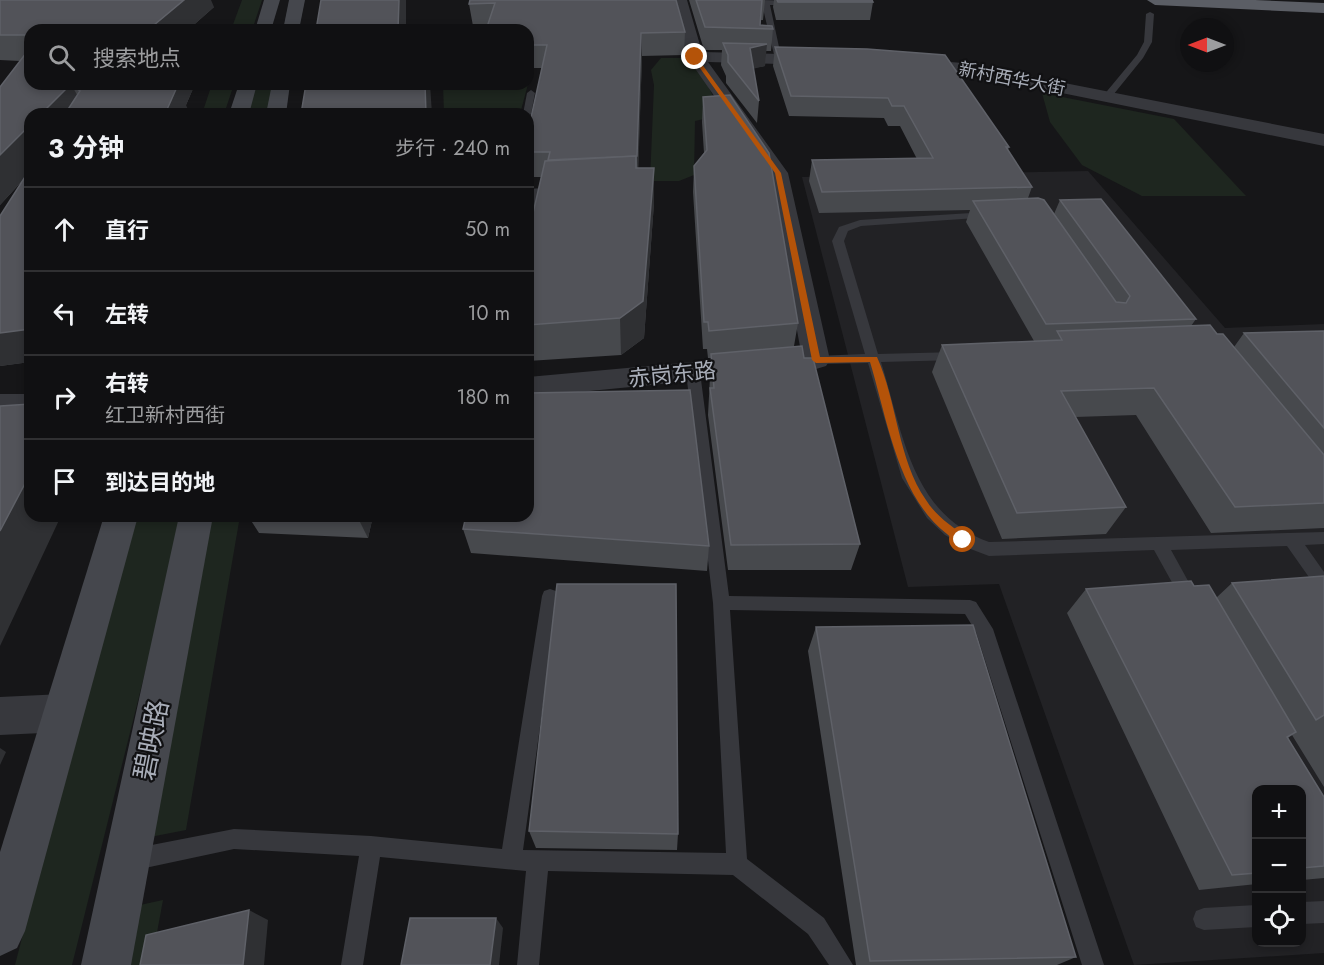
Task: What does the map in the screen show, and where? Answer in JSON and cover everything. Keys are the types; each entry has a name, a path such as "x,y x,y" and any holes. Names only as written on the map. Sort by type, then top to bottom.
{"highway":[{"path":"1153,7 1324,8"}],"main road":[{"path":"265,24 272,0"},
{"path":"292,24 297,0"},
{"path":"241,108 246,90"},
{"path":"277,108 280,90"},
{"path":"0,931 119,522"},
{"name":"碧映路","path":"106,965 195,522"}],"street":[{"path":"680,0 695,57 778,173 816,360"},
{"path":"695,57 832,60"},
{"name":"新村西华大街","path":"897,63 963,68 1324,140"},
{"name":"赤岗东路","path":"534,386 816,360"},
{"path":"0,405 24,405"},
{"path":"0,716 63,713"}],"lane":[{"path":"778,59 766,2 798,3"},
{"path":"1106,98 1140,56 1148,42 1153,7"},
{"path":"528,108 531,93"},
{"path":"534,191 570,190"},
{"path":"1004,215 860,222 843,229 838,241 909,478 923,504 942,524 963,540 989,549 1324,538"},
{"path":"816,360 967,356"},
{"path":"693,372 721,603 737,864"},
{"path":"1292,540 1324,585"},
{"path":"1159,544 1199,615"},
{"path":"511,860 550,596"},
{"path":"721,603 970,607 984,628 1093,965"},
{"path":"127,861 234,839 371,846 511,860 737,864 816,926 842,965"},
{"path":"352,965 371,846"},
{"path":"528,965 538,861"},
{"path":"1306,913 1324,912"},
{"path":"1204,919 1252,916"}],"shaded area":[{"path":"242,0 262,0 254,24 233,24"},
{"path":"661,58 685,58 699,67 722,115 695,121 694,175 679,181 650,181 654,85 651,70"},
{"path":"210,90 232,90 226,108 204,108"},
{"path":"251,90 275,90 270,108 247,108"},
{"path":"443,90 526,90 522,108 444,108"},
{"path":"1042,93 1174,119 1246,196 1142,196 1082,165 1050,122"},
{"path":"1088,171 1225,328 1324,324 1324,953 1134,965 999,584 908,587 802,177"},
{"path":"129,522 183,522 72,965 15,965"},
{"path":"204,522 239,522 186,830 145,838"},
{"path":"163,900 151,965 128,965 140,905"}],"building":[{"path":"0,0 184,0 155,24 24,24 24,35 0,35"},
{"path":"321,0 399,0 398,24 317,24"},
{"path":"470,0 676,0 685,32 641,33 637,156 548,160 550,152 534,152 533,108 547,45 534,45 534,24 488,24 495,3 469,4"},
{"path":"696,0 762,0 760,25 772,26 773,29 705,27"},
{"path":"777,0 872,0 873,2 778,2"},
{"path":"723,43 767,44 750,48 759,101 728,62"},
{"path":"775,47 867,49 945,55 1009,147 1006,147 1032,187 822,192 812,160 933,158 904,106 892,106 888,98 791,96"},
{"path":"24,56 24,90 65,90 47,108 24,108 24,131 0,155 0,87"},
{"path":"176,90 168,108 69,108 80,91"},
{"path":"305,90 425,90 426,108 302,108"},
{"path":"730,95 769,153 798,323 709,331 708,322 704,322 694,166 707,150 703,97"},
{"path":"636,156 636,168 654,168 643,301 620,318 534,325 534,209 545,161"},
{"path":"24,178 24,330 0,333 0,216"},
{"path":"1038,198 1044,200 1116,302 1126,303 1130,296 1060,200 1101,199 1196,319 1046,324 973,201"},
{"path":"1210,325 1217,334 1223,334 1324,455 1324,503 1235,507 1154,388 1061,391 1126,507 1017,513 942,345 1062,340 1057,331"},
{"path":"1324,331 1324,428 1244,333"},
{"path":"802,346 804,358 813,358 860,544 731,545 710,388 714,388 711,354"},
{"path":"690,390 709,546 463,529 465,522 534,522 534,393"},
{"path":"24,404 24,485 0,531 0,406"},
{"path":"1324,576 1324,715 1316,720 1232,583"},
{"path":"1191,581 1194,586 1209,585 1296,732 1287,737 1324,797 1324,866 1306,868 1306,785 1252,785 1252,873 1232,875 1086,589"},
{"path":"557,584 676,584 678,834 529,831"},
{"path":"973,625 1076,957 870,961 816,627"},
{"path":"249,910 243,965 140,965 146,935"},
{"path":"410,918 496,918 490,965 401,965"}],"route":[{"path":"695,57 778,173 816,360 874,359 909,478 923,504 942,524 963,540"}]}
